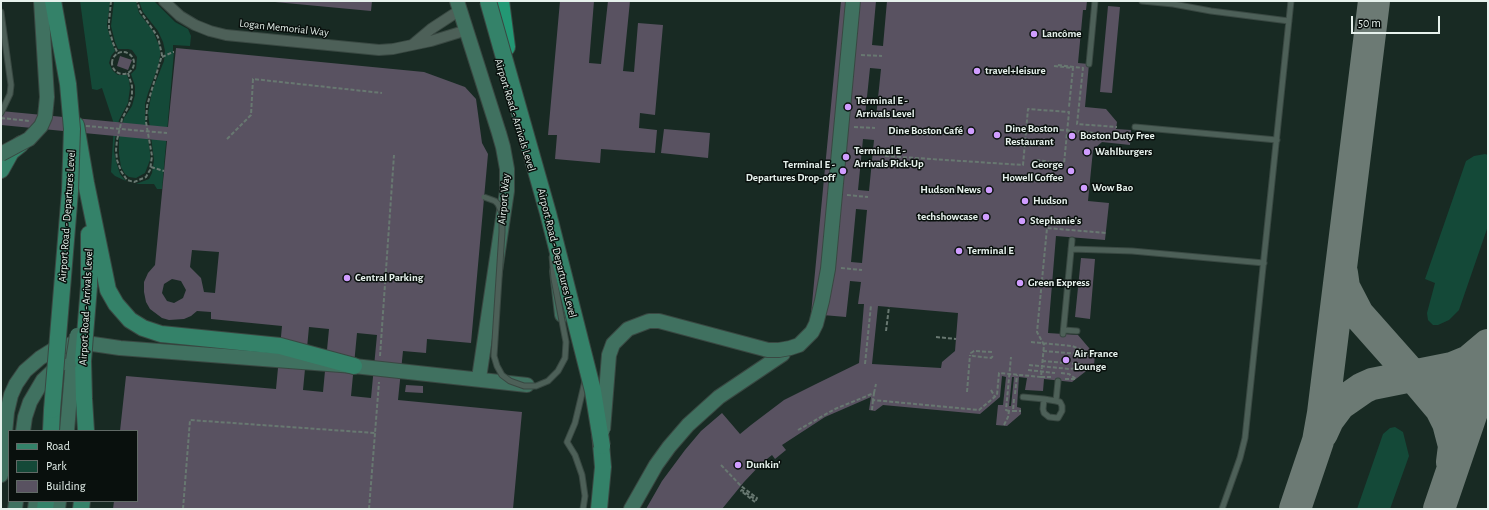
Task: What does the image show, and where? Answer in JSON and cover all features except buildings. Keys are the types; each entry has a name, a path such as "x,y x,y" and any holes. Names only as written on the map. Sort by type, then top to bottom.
{"highway":[{"path":"500,1 514,105"},
{"path":"505,1 514,105"}],"main road":[{"path":"1,170 11,152 35,133 41,126 44,117 46,108 46,89 42,1"},
{"path":"54,1 86,183 108,290 121,311 136,324 149,330 168,335 280,346 354,366"},
{"name":"Airport Road - Departures Level","path":"50,430 70,191 72,141 68,84 54,1"},
{"name":"Airport Road - Arrivals Level","path":"480,1 514,105 553,241 587,370 598,418 603,467 599,509"},
{"name":"Airport Road - Departures Level","path":"488,1 514,105 548,213 593,391 602,446 603,476 599,509"},
{"path":"632,509 656,465 688,425 719,397 784,354 793,351 812,339 818,329 825,308 830,267 845,126 854,1"},
{"path":"602,446 609,355 613,344 628,329 649,321 659,321 768,350 780,350 799,345 812,332 822,301 828,269 854,1"},
{"name":"Airport Way","path":"459,5 499,133 505,158 507,191 479,378"},
{"path":"1,154 29,139 41,126 46,108 46,89"},
{"path":"1,154 22,143"},
{"name":"Airport Road - Arrivals Level","path":"86,183 89,286 78,361 84,399 86,430"},
{"path":"1,475 9,403 17,381 28,367 40,358 51,351 72,344 354,366 479,378 533,385 546,381 557,373 563,363 566,351 553,241"},
{"path":"598,418 610,356 615,344 624,334 645,322 656,320 670,323 784,354"},
{"path":"23,430 26,412 32,396 38,386 53,370 69,359 86,352 120,348"},
{"path":"67,430 78,361"}],"street":[{"name":"Logan Memorial Way","path":"164,1 180,16 195,25 226,35 379,50 431,42 467,30"},
{"path":"410,46 459,5"}],"lane":[{"path":"1089,64 1095,1"},
{"path":"1142,1 1173,4 1211,11 1289,21"},
{"path":"1222,509 1240,458 1245,438 1291,1"},
{"path":"1,12 11,85 10,94 1,113"},
{"path":"1135,127 1277,140"},
{"path":"484,197 495,201 502,213 502,239 494,350 495,361 504,377 513,383 528,387 539,386 551,378 561,368 566,353 566,342 554,279 548,213"},
{"path":"1072,240 1064,332 1077,331"},
{"path":"1071,249 1132,252 1264,263"},
{"path":"583,509 584,496 582,475 575,455 566,442 573,430 578,414 587,370"},
{"path":"1056,401 1058,381"},
{"path":"1023,398 1056,401 1062,406 1062,411 1058,418 1053,418 1044,413 1044,400"}],"path":[{"path":"111,1 109,22 113,43 118,54"},
{"path":"128,73 132,86 132,96 129,106 122,119 117,140 117,160 127,180 138,181 142,180 148,174 151,167 152,156 146,122 147,106 162,57 162,48 152,26 143,16 137,1"},
{"path":"162,57 174,52"},
{"path":"128,53 133,58 134,66 128,73 120,73 114,69 113,62 118,54 128,53"},
{"path":"1058,65 1083,68 1077,124 1117,127"},
{"path":"1054,66 1073,68 1069,107"},
{"path":"227,139 251,115 253,79 382,93"},
{"path":"885,156 1023,165 1028,109 1069,112 1064,164 1037,160"},
{"path":"845,126 875,128"},
{"path":"1048,129 1130,136"},
{"path":"151,167 164,171"},
{"path":"838,194 868,197"},
{"path":"873,400 979,410 996,395 999,373 1041,377 1044,346 1037,332 1047,228 1106,233"},
{"path":"830,267 862,270"},
{"path":"865,364 871,305"},
{"path":"886,331 889,307"},
{"path":"936,337 956,339"},
{"path":"1031,342 1072,346 1095,355 1043,351"},
{"path":"970,353 974,351 992,352"},
{"path":"970,353 973,356 991,358 994,355"},
{"path":"967,392 970,353"},
{"path":"1004,425 1009,411 1006,410 1011,357"},
{"path":"1028,365 1070,369 1094,365 1042,361"},
{"path":"1028,370 1045,372"},
{"path":"1069,374 1076,380"},
{"path":"1013,411 1017,375"},
{"path":"872,410 876,384"},
{"path":"991,390 995,396"},
{"path":"798,430 835,409 874,393"},
{"path":"1009,411 1021,411"},
{"path":"369,509 375,433"},
{"path":"721,465 741,486 757,498 756,500 742,490 741,491 755,502"}],"green space":[{"path":"80,1 109,1 110,3 107,25 115,51 111,56 109,63 113,71 118,75 127,75 130,88 128,103 119,120 114,151 120,174 126,181 115,176 111,172 114,124 102,88 97,90 92,89"},
{"path":"114,1 136,1 139,13 153,31 160,48 158,67 145,104 150,160 145,173 136,178 129,177 125,174 121,167 119,139 124,118 132,106 135,95 135,86 131,74 136,69 137,57 132,50 118,49 115,42 111,26"},
{"path":"139,1 154,1 175,22 188,29 191,36 190,46 173,45 174,52 162,189 157,189 154,184 136,184 149,179 152,173 154,160 148,113 152,91 164,61 165,51 158,31 143,12"},
{"path":"1485,154 1488,155 1488,226 1459,310 1449,320 1438,325 1433,325 1428,320 1427,313 1435,283 1425,279 1466,161 1474,156"},
{"path":"1395,427 1403,432 1409,456 1390,509 1357,509 1383,434 1390,428"}],"taxiway":[{"path":"1295,509 1318,441 1323,413 1374,1"},
{"path":"1342,273 1344,287 1358,314 1413,376 1488,402"},
{"path":"1322,433 1328,420 1340,404 1363,388 1372,384 1452,368 1469,361 1488,345"},
{"path":"1414,377 1441,409 1448,423 1454,446 1452,462"},
{"path":"1439,509 1484,377"}],"place":[{"name":"Lancôme","path":"1034,34"},
{"name":"travel+leisure","path":"977,71"},
{"name":"Terminal E - Arrivals Level","path":"848,107"},
{"name":"Dine Boston Café","path":"971,131"},
{"name":"Dine Boston Restaurant","path":"997,135"},
{"name":"Boston Duty Free","path":"1072,136"},
{"name":"Wahlburgers","path":"1087,152"},
{"name":"Terminal E - Arrivals Pick-Up","path":"846,157"},
{"name":"Terminal E - Departures Drop-off","path":"843,171"},
{"name":"George Howell Coffee","path":"1071,171"},
{"name":"Wow Bao","path":"1084,188"},
{"name":"Hudson News","path":"989,190"},
{"name":"Hudson","path":"1025,201"},
{"name":"techshowcase","path":"986,217"},
{"name":"Stephanie's","path":"1022,221"},
{"name":"Terminal E","path":"959,251"},
{"name":"Central Parking","path":"347,278"},
{"name":"Green Express","path":"1020,283"},
{"name":"Air France Lounge","path":"1066,360"},
{"name":"Dunkin'","path":"738,465"}]}
